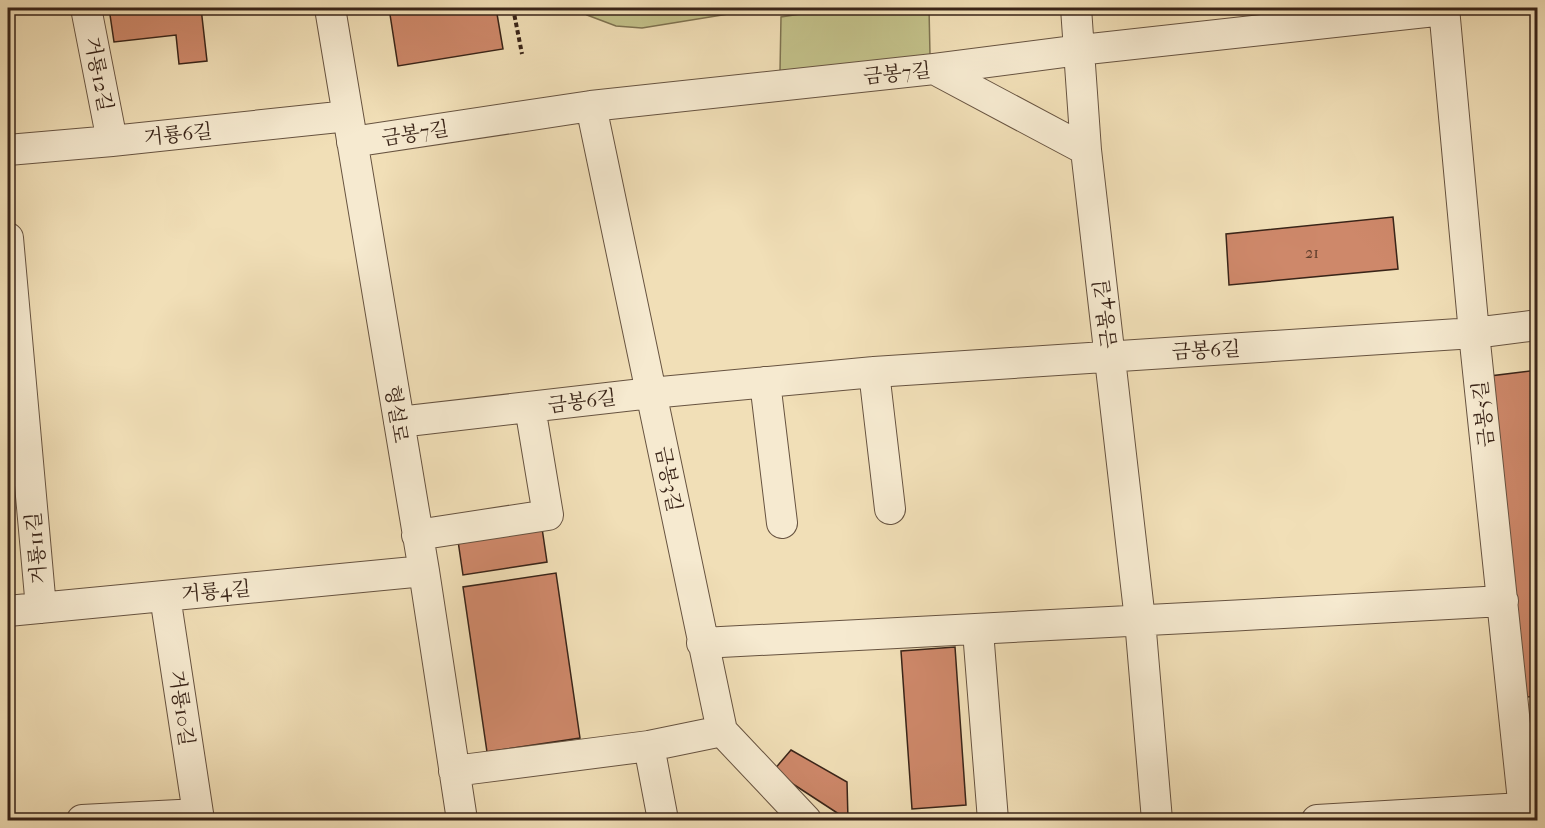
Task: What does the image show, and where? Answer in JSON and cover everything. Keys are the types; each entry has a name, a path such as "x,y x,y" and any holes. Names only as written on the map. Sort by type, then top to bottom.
{"street":[{"name":"거룡12길","path":"86,8 112,141"},
{"name":"형설로","path":"330,8 424,571 462,820"},
{"name":"금봉4길","path":"1076,8 1086,150 1140,620 1157,820"},
{"name":"금봉7길","path":"350,129 934,69 1080,50 1444,9"},
{"name":"금봉5길","path":"1444,9 1474,333 1529,812"},
{"path":"934,69 1086,150"},
{"name":"금봉3길","path":"591,106 722,731"},
{"name":"거룡6길","path":"8,150 112,141 350,129"},
{"name":"거룡11길","path":"8,238 15,393 41,608"},
{"name":"금봉6길","path":"399,422 651,393 874,372 1474,333 1538,325"},
{"path":"874,372 890,509"},
{"path":"765,382 782,523"},
{"path":"417,535 548,515 530,407"},
{"name":"거룡4길","path":"8,611 424,571"},
{"name":"거룡10길","path":"165,596 198,818"},
{"path":"702,643 978,631 1503,601"},
{"path":"978,631 993,820"},
{"path":"454,771 649,746 722,731 806,820"},
{"path":"649,746 663,820"},
{"path":"1327,820 1529,812"},
{"path":"82,820 198,818"}],"path":[{"path":"513,8 522,54"}],"shaded area":[{"path":"577,8 766,8 642,28 616,26 587,15"},
{"path":"839,8 929,8 930,55 780,71 781,17"}],"building":[{"path":"109,8 201,8 207,61 179,64 176,35 114,42"},
{"path":"389,8 496,8 503,49 398,66"},
{"path":"1393,217 1398,269 1229,285 1226,234"},
{"path":"1538,370 1538,696 1527,697 1490,376"},
{"path":"542,528 547,562 463,575 458,541"},
{"path":"556,573 580,738 487,752 463,587"},
{"path":"955,647 966,805 912,809 901,651"},
{"path":"791,750 847,782 848,820 773,771"}]}
